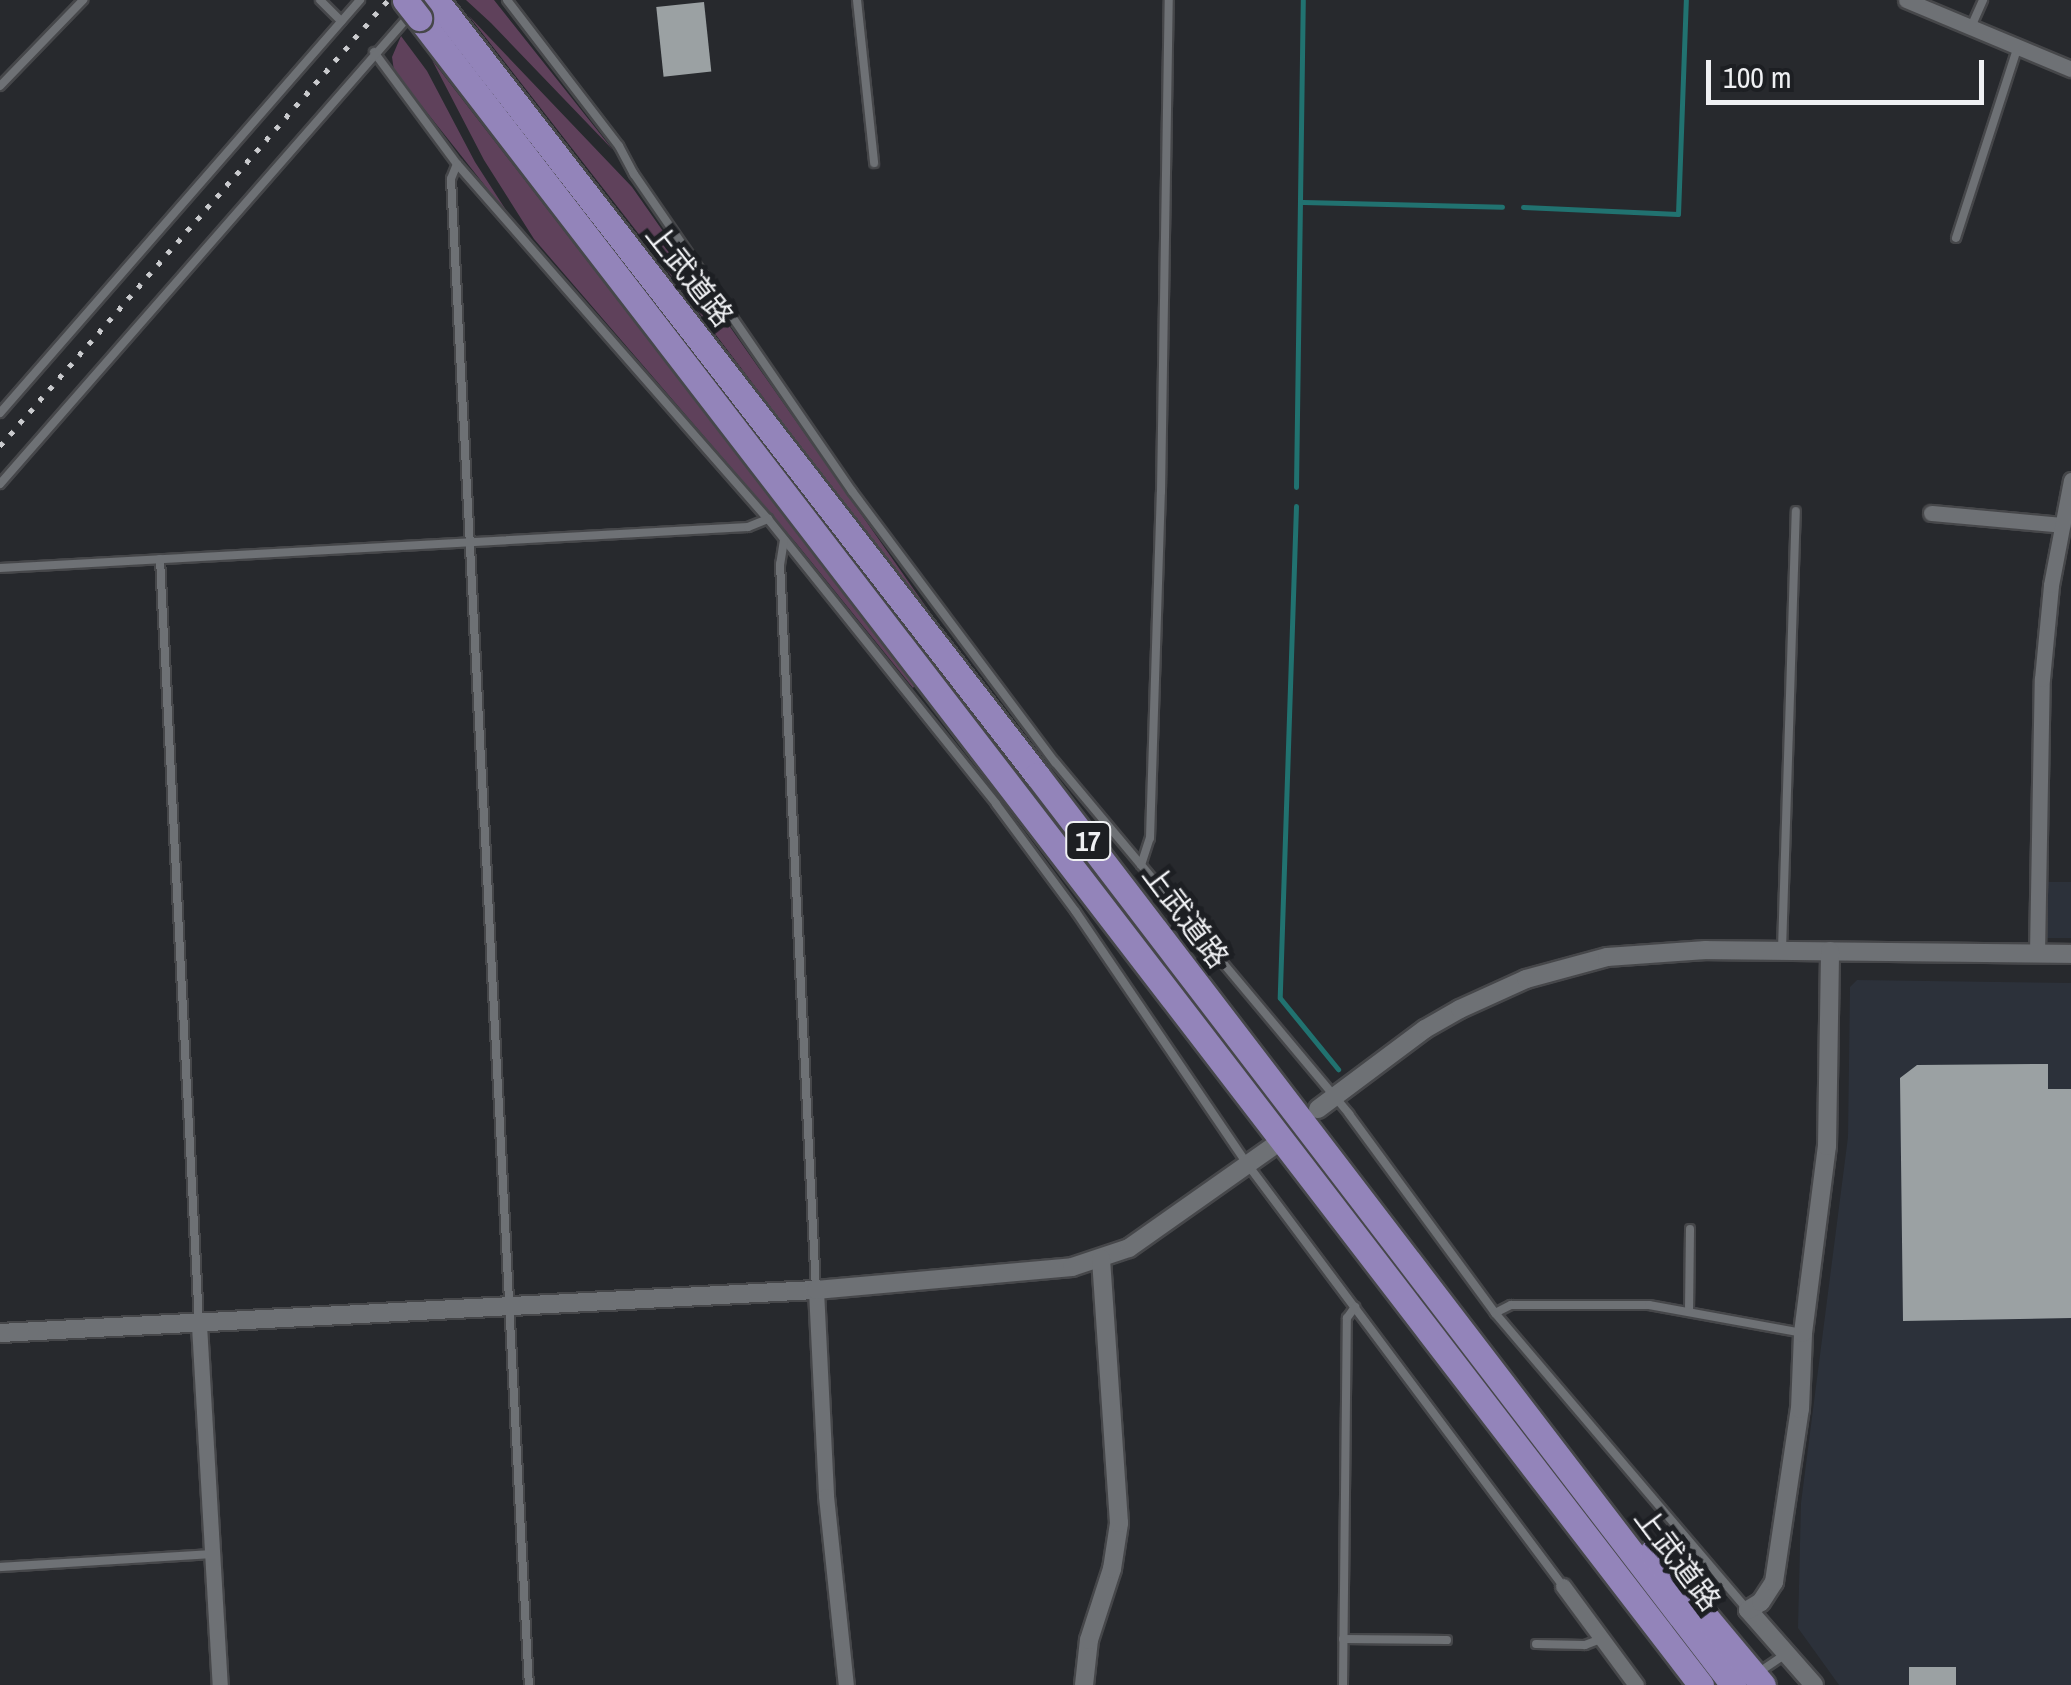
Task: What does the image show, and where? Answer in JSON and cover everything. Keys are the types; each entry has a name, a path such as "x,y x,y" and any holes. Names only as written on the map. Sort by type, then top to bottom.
{"highway":[{"name":"上武道路","path":"424,4 1046,768 1733,1685"},
{"name":"上武道路","path":"424,4 1005,797 1535,1468 1701,1685"},
{"path":"1546,1439 1764,1676"},
{"path":"1535,1468 1680,1685"}],"street":[{"path":"1906,0 2071,69"},
{"path":"2038,953 2042,678 2071,480"},
{"path":"1931,513 2062,525"},
{"path":"1814,1685 1748,1610 1761,1602 1774,1582 1800,1409 1802,1333 1826,1158 1830,951"},
{"path":"1318,1109 1460,1009 1560,967 1657,952 2071,954"},
{"path":"0,1333 816,1290 1036,1271 1101,1259 1159,1230 1271,1148"},
{"path":"1084,1685 1089,1640 1112,1569 1119,1523 1101,1259"},
{"path":"816,1290 822,1450 846,1685"},
{"path":"199,1325 220,1685"},
{"path":"1564,1586 1636,1685"}],"lane":[{"path":"0,86 83,0"},
{"path":"320,0 341,21"},
{"path":"0,413 360,0"},
{"path":"507,0 620,146 634,174 1046,768 1141,865 1334,1096 1495,1312 1748,1610"},
{"path":"857,0 874,163"},
{"path":"1141,865 1150,838 1162,492 1168,0"},
{"path":"1972,28 1982,0"},
{"path":"0,484 374,52 424,4"},
{"path":"1956,238 2018,46"},
{"path":"374,52 457,164 1005,797 1076,912 1248,1165 1564,1586"},
{"path":"457,164 451,178 529,1685"},
{"path":"1782,950 1796,511"},
{"path":"0,568 748,528 768,519"},
{"path":"784,540 780,564 816,1290"},
{"path":"160,559 199,1325"},
{"path":"1690,1228 1690,1312"},
{"path":"1495,1312 1511,1306 1634,1304 1802,1333"},
{"path":"1343,1685 1347,1318 1355,1307"},
{"path":"0,1566 214,1554"},
{"path":"1536,1644 1585,1645 1604,1638"},
{"path":"1344,1639 1447,1640"},
{"path":"1764,1676 1786,1654"}],"shaded area":[{"path":"466,0 494,0 613,150 491,23"},
{"path":"468,15 632,187 971,671 659,260"},
{"path":"401,36 427,71 475,162 513,221 394,71 392,57"},
{"path":"432,60 915,685 913,688 796,543 534,239 484,160"},
{"path":"2047,882 2071,882 2071,938 2047,938"},
{"path":"1857,980 2071,983 2071,1685 1839,1685 1798,1628 1801,1503 1848,1137 1850,987"}],"building":[{"path":"704,2 711,72 664,77 656,7"},
{"path":"2048,1064 2048,1089 2071,1089 2071,1318 1903,1321 1900,1078 1917,1065"},
{"path":"1909,1667 1956,1667 1956,1685 1909,1685"}],"waterway":[{"path":"1296,487 1303,0"},
{"path":"1523,207 1678,214 1686,0"},
{"path":"1303,202 1502,207"},
{"path":"1296,506 1280,998 1338,1069"}],"railway":[{"path":"0,446 388,0"}]}
